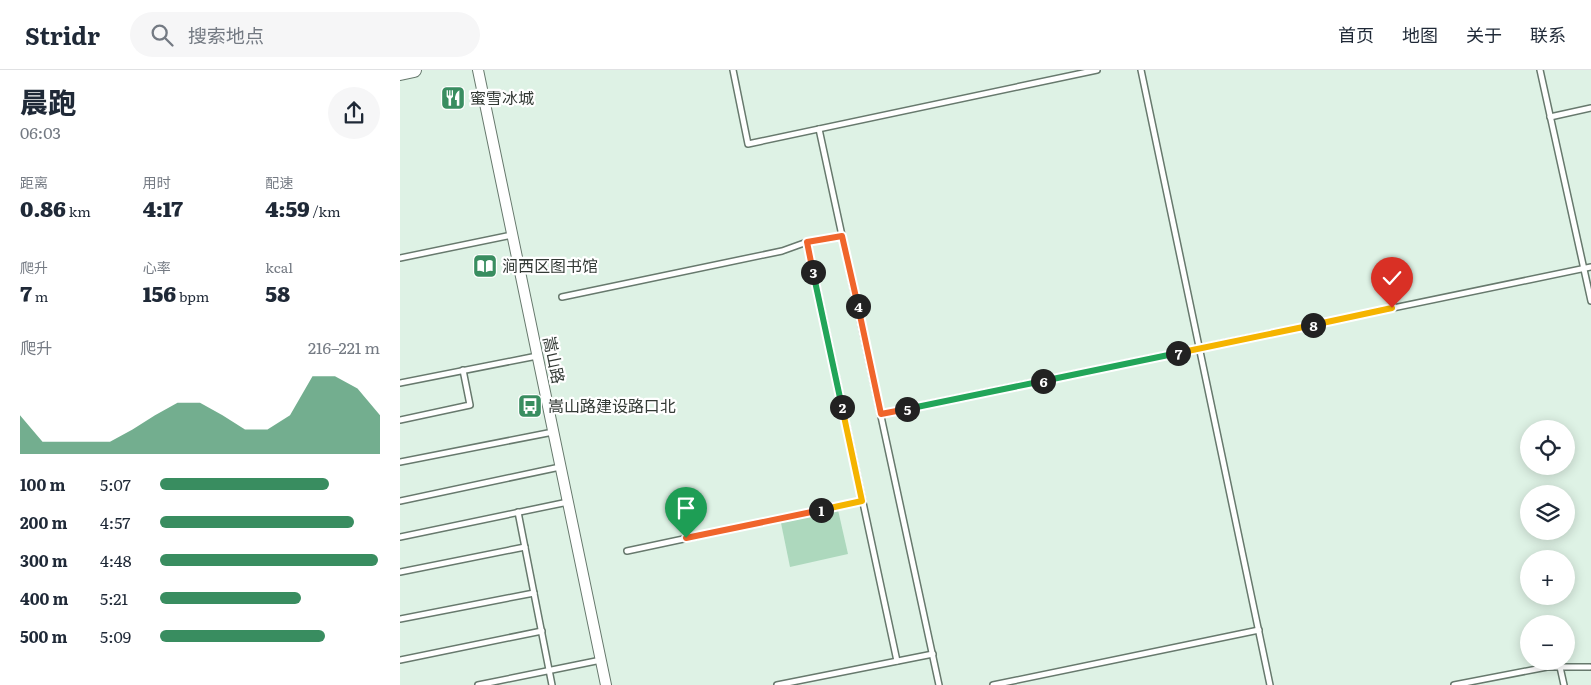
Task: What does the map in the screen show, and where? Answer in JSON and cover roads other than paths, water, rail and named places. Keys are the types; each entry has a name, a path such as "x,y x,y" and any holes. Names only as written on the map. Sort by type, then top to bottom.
{"street":[{"path":"400,73 414,70"},
{"name":"嵩山路","path":"472,70 510,235"},
{"name":"嵩山路","path":"478,70 510,235 598,660 601,685"},
{"name":"嵩山路","path":"598,660 606,685"}],"lane":[{"path":"734,70 748,144 1097,70"},
{"path":"1140,70 1270,685"},
{"path":"1540,70 1591,301"},
{"path":"1550,117 1591,108"},
{"path":"819,129 940,685"},
{"path":"400,258 510,235"},
{"path":"562,297 782,251 807,242 842,236"},
{"path":"807,242 897,661"},
{"path":"881,414 1591,267"},
{"path":"400,383 535,356"},
{"path":"400,420 470,405 463,370"},
{"path":"400,462 551,433"},
{"path":"400,501 558,467"},
{"path":"627,551 862,501"},
{"path":"400,537 565,502"},
{"path":"518,512 552,685"},
{"path":"400,572 525,547"},
{"path":"400,619 534,593"},
{"path":"993,685 1259,630"},
{"path":"400,660 542,631"},
{"path":"777,685 933,654"},
{"path":"478,685 598,660"},
{"path":"1575,667 1590,667"},
{"path":"1454,685 1532,670"},
{"path":"1561,670 1564,685"}],"place":[{"name":"蜜雪冰城","path":"453,98"},
{"name":"涧西区图书馆","path":"485,266"},
{"name":"嵩山路建设路口北","path":"530,406"}]}
